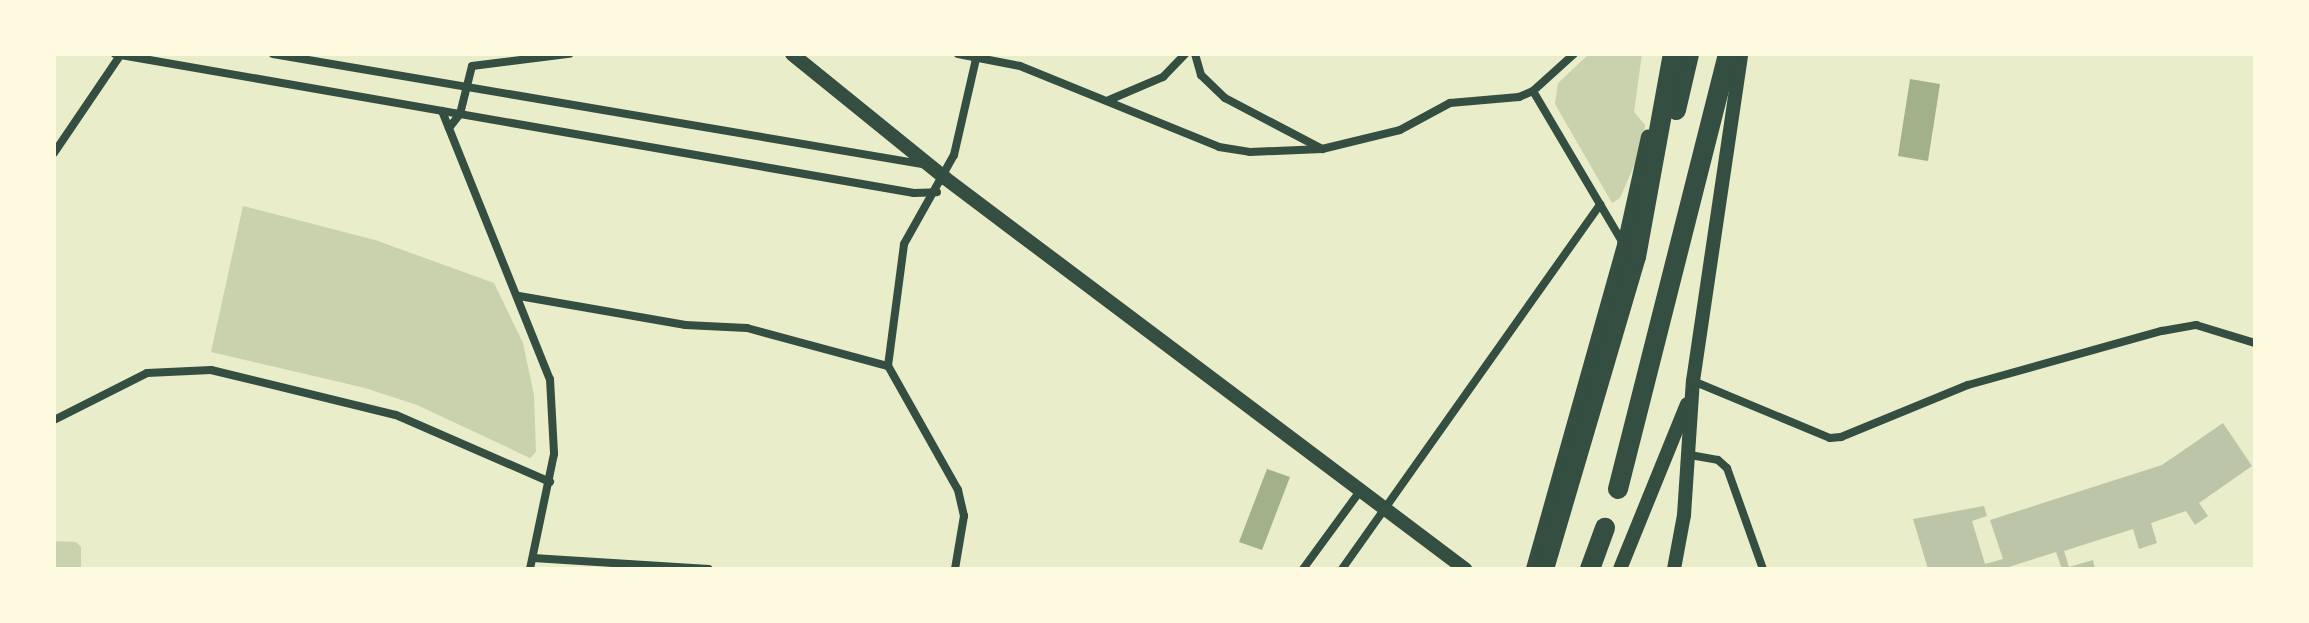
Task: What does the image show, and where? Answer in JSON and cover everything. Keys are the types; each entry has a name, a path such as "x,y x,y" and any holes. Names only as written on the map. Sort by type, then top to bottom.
{"highway":[{"path":"1544,569 1636,257 1673,54"},
{"path":"1646,205 1689,54"},
{"path":"1618,489 1722,88 1727,54"},
{"path":"1590,569 1605,528"}],"street":[{"path":"54,153 119,54 914,193 937,192"},
{"path":"273,54 929,166"},
{"path":"449,128 460,114 472,66 569,54"},
{"path":"792,54 929,166 1465,569"},
{"path":"958,54 1020,66 1219,147 1250,152 1322,149 1400,130 1450,103 1533,91 1574,54"},
{"path":"1109,100 1163,77 1185,54"},
{"path":"1195,54 1201,75 1225,98 1322,149"},
{"path":"1533,569 1624,245 1667,54"},
{"path":"1674,569 1690,455 1692,386 1741,54"},
{"path":"955,569 964,516 958,490 888,366 904,244 945,178 976,59"},
{"path":"1533,91 1624,245"},
{"path":"442,111 550,379 556,430 550,482 530,569"},
{"path":"1342,569 1600,204"},
{"path":"519,296 685,325 747,328 888,366"},
{"path":"1692,386 1830,438 1841,437 1968,385 2162,331 2196,325 2255,343"},
{"path":"54,420 147,373 211,370 396,415 550,482"},
{"path":"1620,569 1692,386"},
{"path":"1690,455 1718,460 1727,468 1763,569"},
{"path":"1303,569 1360,491"},
{"path":"533,558 709,569"}],"shaded area":[{"path":"1589,54 1642,54 1634,112 1645,125 1643,145 1620,198 1612,203 1555,104 1558,83"},
{"path":"1910,79 1940,84 1928,161 1898,156"},
{"path":"243,206 375,240 494,283 523,343 534,395 536,452 530,458 417,405 365,388 211,352"},
{"path":"1267,469 1290,477 1262,550 1239,542"},
{"path":"54,541 76,542 81,547 81,569 54,569"}],"building":[{"path":"2223,423 2252,466 2199,503 2208,516 2195,525 2186,511 2151,523 2157,543 2139,549 2133,529 2064,551 2069,567 2093,560 2095,569 2062,569 2056,552 2002,569 1928,569 1913,519 1984,506 1987,516 1972,521 1985,564 2003,559 1990,520 2162,465"}]}
